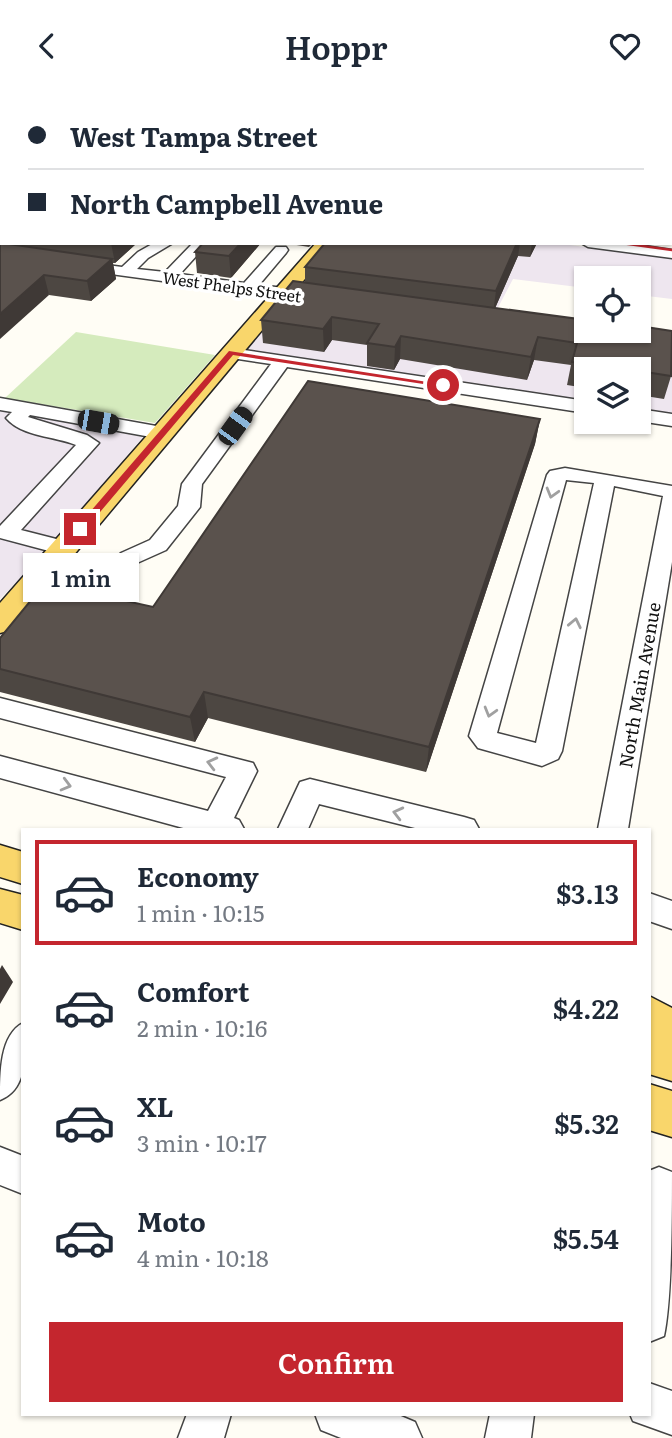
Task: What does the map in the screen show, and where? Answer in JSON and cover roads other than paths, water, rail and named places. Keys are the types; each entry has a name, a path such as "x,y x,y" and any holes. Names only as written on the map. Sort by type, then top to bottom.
{"main road":[{"path":"0,623 324,245"},
{"path":"0,861 21,867"},
{"path":"0,906 21,912"},
{"path":"651,1018 672,1033"},
{"path":"651,1053 672,1059"},
{"path":"651,1108 672,1114"}],"street":[{"path":"127,271 143,255 162,245"},
{"path":"169,277 199,245"},
{"path":"603,245 672,254"},
{"path":"248,288 281,250"},
{"name":"West Phelps Street","path":"0,255 324,298"},
{"path":"231,353 574,405"},
{"path":"33,584 99,596 129,558 158,545 189,507 192,484 283,360"},
{"path":"360,372 354,387 362,393"},
{"path":"516,415 526,397"},
{"path":"0,404 21,414 162,433"},
{"path":"0,433 21,414"},
{"path":"21,414 29,427 76,436 89,443 6,533 64,548"},
{"path":"651,417 672,420"},
{"path":"605,480 548,751 542,755 488,741 483,736 557,475 565,473 605,480 672,492"},
{"name":"North Main Avenue","path":"613,828 671,512"},
{"path":"0,768 222,828 243,771 4,716"},
{"path":"293,828 310,790 460,828"},
{"path":"651,908 672,915"},
{"path":"0,1082 21,1044"},
{"path":"0,1166 21,1174"},
{"path":"651,1294 659,1185"},
{"path":"651,1322 672,1330"},
{"path":"651,1406 672,1413"},
{"path":"201,1438 208,1416"},
{"path":"342,1416 399,1438"},
{"path":"508,1438 512,1416"}],"railway":[{"path":"636,245 672,250"}]}
